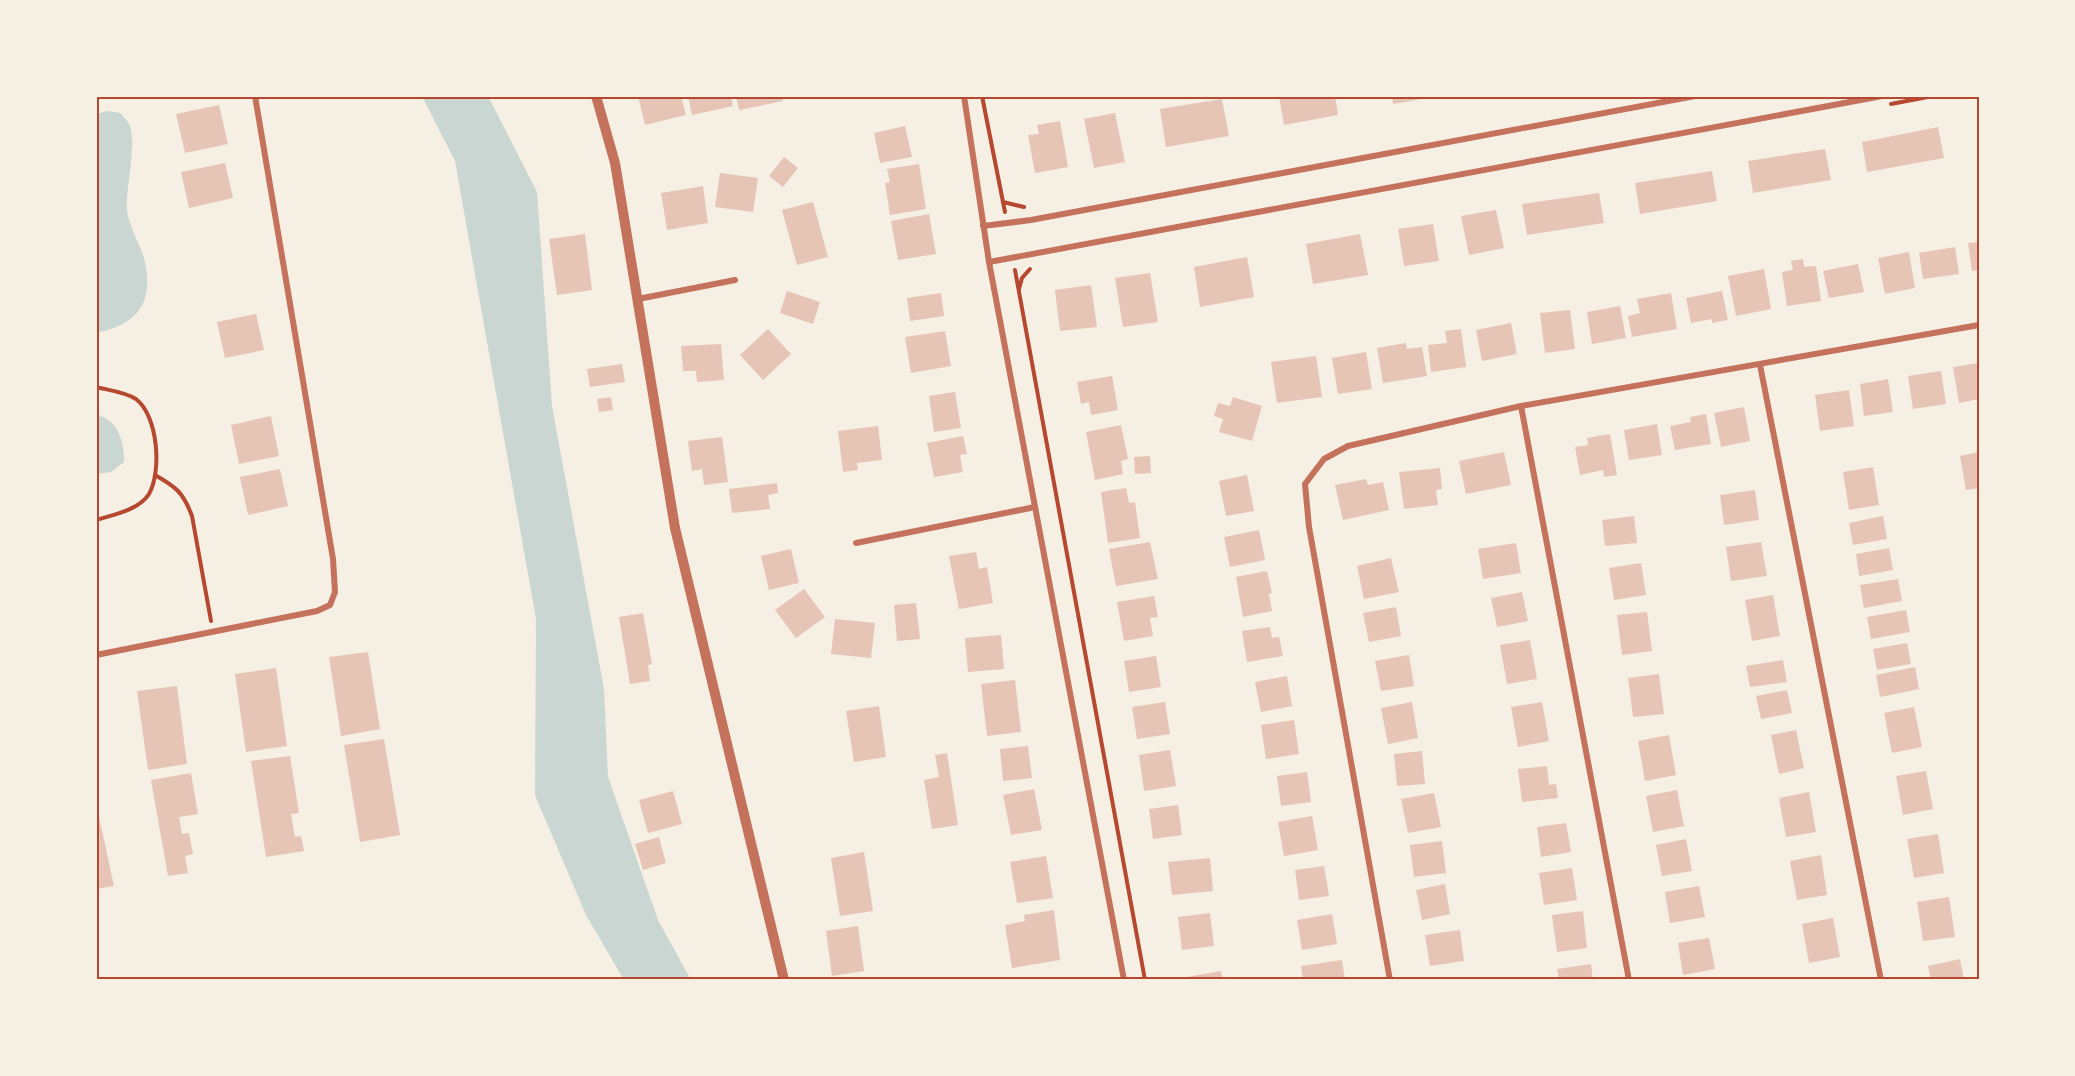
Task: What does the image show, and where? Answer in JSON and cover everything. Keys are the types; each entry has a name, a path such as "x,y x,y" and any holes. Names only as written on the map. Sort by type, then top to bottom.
{"street":[{"path":"96,655 317,611 330,605 335,592 333,559 255,96"},
{"path":"596,96 615,163 675,528 784,980"},
{"path":"964,96 989,262 1124,980"},
{"path":"983,226 1695,96"},
{"path":"989,262 1882,96"},
{"path":"638,299 735,280"},
{"path":"1390,980 1310,527 1305,484 1324,459 1348,446 1521,406 1979,325"},
{"path":"1760,365 1881,980"},
{"path":"1521,406 1629,980"},
{"path":"856,543 1035,507"}],"path":[{"path":"982,96 1006,223"},
{"path":"1013,258 1145,980"},
{"path":"96,387 136,399 147,413 158,452 155,475 148,494 138,504 96,520"},
{"path":"155,475 177,488 187,501 192,516 213,633"}],"shaded area":[{"path":"422,96 488,96 537,192 552,406 604,689 608,777 658,920 691,980 624,980 586,915 535,795 536,619 455,161"},
{"path":"107,111 120,113 131,131 132,153 127,210 145,262 147,290 139,310 131,318 122,324 96,333 96,114"},
{"path":"96,415 104,417 115,426 123,446 124,462 111,472 96,474"}],"building":[{"path":"638,96 681,96 686,115 645,125"},
{"path":"688,96 731,96 733,106 692,115"},
{"path":"736,96 782,96 783,101 739,110"},
{"path":"1279,96 1335,96 1338,115 1284,125"},
{"path":"1392,96 1434,96 1434,97 1393,104"},
{"path":"1222,99 1229,136 1166,147 1160,109"},
{"path":"219,105 228,144 185,153 176,114"},
{"path":"1115,113 1125,162 1094,168 1084,119"},
{"path":"1060,121 1068,167 1035,173 1028,135 1039,134 1037,125"},
{"path":"905,126 912,157 880,163 874,133"},
{"path":"1938,127 1944,158 1867,172 1862,142"},
{"path":"1825,149 1831,180 1753,193 1748,161"},
{"path":"784,157 798,168 783,187 769,176"},
{"path":"225,163 233,198 189,208 181,172"},
{"path":"919,164 926,209 890,215 885,183 890,182 887,169"},
{"path":"1712,171 1717,201 1640,214 1635,183"},
{"path":"720,173 758,178 753,212 715,207"},
{"path":"703,186 708,223 667,230 661,193"},
{"path":"1599,193 1604,223 1527,235 1522,204"},
{"path":"813,202 828,257 797,265 782,210"},
{"path":"1496,210 1504,248 1469,255 1461,216"},
{"path":"929,214 936,254 898,260 891,221"},
{"path":"1433,224 1439,261 1404,266 1398,229"},
{"path":"585,234 592,290 557,295 549,239"},
{"path":"1360,234 1368,275 1313,284 1306,244"},
{"path":"1979,242 1979,270 1972,271 1968,243"},
{"path":"1955,247 1959,274 1923,279 1919,253"},
{"path":"1909,252 1915,288 1885,294 1878,258"},
{"path":"1247,257 1254,297 1200,307 1194,267"},
{"path":"1803,259 1804,267 1816,266 1821,301 1787,306 1782,272 1793,270 1791,261"},
{"path":"1858,264 1864,292 1829,298 1823,271"},
{"path":"1764,269 1771,309 1736,316 1728,276"},
{"path":"1150,273 1158,322 1123,327 1115,278"},
{"path":"1091,285 1097,327 1060,331 1055,290"},
{"path":"787,291 820,302 813,324 780,313"},
{"path":"1722,291 1728,320 1712,323 1712,319 1691,323 1686,298"},
{"path":"941,293 944,316 910,321 907,298"},
{"path":"1671,293 1677,329 1632,337 1628,316 1640,313 1637,299"},
{"path":"1620,306 1626,338 1592,344 1587,312"},
{"path":"1570,310 1575,349 1545,353 1540,313"},
{"path":"256,314 264,350 225,358 217,322"},
{"path":"1511,323 1517,354 1482,361 1476,330"},
{"path":"768,329 791,354 763,380 740,355"},
{"path":"1461,329 1466,367 1431,372 1428,345 1447,343 1445,331"},
{"path":"945,331 951,366 911,373 905,337"},
{"path":"1406,343 1407,349 1422,347 1427,376 1383,383 1377,348"},
{"path":"721,344 724,380 697,382 696,371 683,371 681,346"},
{"path":"1366,352 1372,389 1338,394 1332,358"},
{"path":"1316,356 1322,397 1277,403 1271,362"},
{"path":"1979,363 1979,399 1959,403 1953,367"},
{"path":"622,364 625,382 590,387 587,369"},
{"path":"1941,371 1946,404 1913,409 1908,376"},
{"path":"1112,376 1118,410 1091,415 1089,402 1081,404 1077,382"},
{"path":"1888,379 1893,412 1864,416 1860,384"},
{"path":"1849,390 1854,426 1820,431 1815,395"},
{"path":"955,392 961,428 934,432 929,396"},
{"path":"611,397 613,410 599,412 597,399"},
{"path":"1233,397 1262,406 1252,441 1219,432 1223,419 1214,416 1218,403 1230,406"},
{"path":"1744,407 1750,441 1721,447 1714,413"},
{"path":"1706,414 1711,444 1675,450 1670,426 1691,422 1690,417"},
{"path":"271,416 279,456 239,464 231,425"},
{"path":"1657,424 1662,455 1629,460 1624,430"},
{"path":"1121,425 1128,459 1121,461 1123,474 1095,480 1086,432"},
{"path":"878,426 882,460 857,463 858,470 843,472 838,431"},
{"path":"1610,434 1617,475 1604,477 1603,470 1580,475 1575,447 1588,445 1587,438"},
{"path":"963,436 967,454 960,455 963,472 934,477 927,443"},
{"path":"722,437 728,482 704,485 702,469 692,471 688,441"},
{"path":"1504,452 1511,485 1466,494 1459,461"},
{"path":"1979,452 1979,488 1966,490 1960,456"},
{"path":"1150,456 1151,473 1135,474 1134,457"},
{"path":"1873,467 1879,505 1849,510 1843,472"},
{"path":"1440,468 1442,489 1436,490 1438,505 1404,509 1399,472"},
{"path":"280,469 288,506 248,515 240,477"},
{"path":"1247,475 1254,511 1226,516 1219,481"},
{"path":"1366,479 1368,485 1383,482 1389,510 1343,520 1335,485"},
{"path":"777,483 778,493 768,495 770,509 732,513 729,489"},
{"path":"1126,488 1129,503 1135,502 1140,538 1108,543 1101,492"},
{"path":"1755,490 1759,520 1724,525 1720,495"},
{"path":"1634,516 1637,543 1605,546 1602,520"},
{"path":"1883,516 1887,539 1853,545 1849,523"},
{"path":"1259,530 1265,560 1230,567 1224,537"},
{"path":"1150,542 1158,579 1116,586 1109,549"},
{"path":"1761,542 1767,576 1731,581 1726,547"},
{"path":"1516,543 1521,573 1483,579 1478,549"},
{"path":"1889,548 1893,570 1859,576 1856,554"},
{"path":"791,549 799,583 769,590 761,556"},
{"path":"976,552 979,569 987,567 993,603 959,609 949,556"},
{"path":"1391,558 1399,592 1364,599 1357,566"},
{"path":"1641,563 1646,595 1614,600 1609,568"},
{"path":"1267,571 1272,593 1269,594 1272,611 1243,617 1236,577"},
{"path":"1898,579 1902,601 1864,608 1860,585"},
{"path":"804,589 825,617 796,638 775,610"},
{"path":"1522,592 1528,621 1497,627 1491,598"},
{"path":"1773,595 1780,636 1752,641 1745,600"},
{"path":"1154,596 1158,617 1150,618 1153,636 1124,641 1117,602"},
{"path":"916,603 920,639 897,641 894,605"},
{"path":"1396,607 1401,636 1369,642 1363,613"},
{"path":"1906,610 1910,632 1871,639 1867,617"},
{"path":"1647,612 1652,651 1622,655 1617,615"},
{"path":"643,613 652,664 648,665 650,681 630,684 619,617"},
{"path":"835,619 875,623 871,658 831,654"},
{"path":"1270,627 1272,638 1279,637 1283,656 1247,662 1242,631"},
{"path":"1001,635 1004,669 968,672 965,638"},
{"path":"1530,640 1537,679 1507,684 1500,645"},
{"path":"1907,643 1911,664 1877,670 1873,649"},
{"path":"368,652 380,729 341,736 329,657"},
{"path":"1409,655 1414,686 1381,691 1375,661"},
{"path":"1156,656 1161,687 1129,692 1124,661"},
{"path":"1783,660 1787,682 1750,687 1746,666"},
{"path":"1915,667 1919,689 1880,697 1876,675"},
{"path":"276,668 287,746 246,752 235,674"},
{"path":"1659,674 1664,714 1633,717 1628,678"},
{"path":"1287,676 1292,706 1261,712 1255,682"},
{"path":"1015,680 1021,732 987,736 981,684"},
{"path":"177,686 187,764 148,770 137,691"},
{"path":"1787,690 1792,713 1761,719 1756,696"},
{"path":"1165,702 1170,734 1137,739 1132,707"},
{"path":"1412,702 1418,738 1388,744 1381,708"},
{"path":"1542,702 1549,741 1518,747 1511,707"},
{"path":"879,706 886,757 854,762 846,711"},
{"path":"1914,707 1922,747 1892,753 1884,713"},
{"path":"1294,720 1299,754 1266,759 1261,725"},
{"path":"1796,730 1804,768 1779,774 1771,735"},
{"path":"1669,735 1676,775 1645,781 1638,741"},
{"path":"384,739 400,835 360,842 344,745"},
{"path":"1028,746 1032,778 1003,781 1000,749"},
{"path":"1170,750 1176,786 1144,791 1139,755"},
{"path":"1422,751 1425,784 1397,786 1394,754"},
{"path":"947,753 958,825 932,829 924,780 939,777 935,755"},
{"path":"290,756 299,813 291,814 295,837 301,836 304,851 266,857 251,761"},
{"path":"1547,766 1549,785 1556,784 1558,798 1522,802 1518,769"},
{"path":"1926,771 1933,809 1903,815 1896,776"},
{"path":"1307,772 1311,802 1281,806 1277,776"},
{"path":"191,773 198,814 179,817 182,834 189,833 193,854 185,856 188,873 168,876 151,780"},
{"path":"1034,789 1042,830 1011,835 1003,795"},
{"path":"1677,790 1684,826 1653,832 1646,796"},
{"path":"673,791 682,824 648,833 639,800"},
{"path":"1809,792 1816,832 1786,837 1779,798"},
{"path":"1434,793 1441,827 1408,833 1401,799"},
{"path":"96,803 114,886 96,889"},
{"path":"1178,805 1182,835 1153,839 1149,809"},
{"path":"1312,816 1318,850 1284,856 1278,822"},
{"path":"1566,823 1571,852 1541,857 1537,827"},
{"path":"1938,834 1944,873 1914,878 1907,839"},
{"path":"659,837 666,863 643,870 635,844"},
{"path":"1686,839 1692,871 1662,876 1656,845"},
{"path":"1442,841 1446,873 1414,877 1410,845"},
{"path":"864,852 873,911 840,916 831,858"},
{"path":"1821,855 1827,895 1797,900 1790,861"},
{"path":"1046,856 1053,898 1017,903 1010,862"},
{"path":"1210,858 1213,891 1172,895 1168,862"},
{"path":"1324,866 1329,896 1299,900 1295,870"},
{"path":"1572,868 1577,900 1544,905 1539,873"},
{"path":"1445,884 1450,914 1422,920 1416,890"},
{"path":"1699,886 1705,917 1670,923 1665,892"},
{"path":"1949,897 1955,937 1923,941 1917,902"},
{"path":"1054,910 1060,960 1012,968 1005,925 1025,921 1024,915"},
{"path":"1583,911 1587,948 1557,952 1552,915"},
{"path":"1210,913 1214,946 1182,950 1178,917"},
{"path":"1332,914 1337,944 1302,950 1297,920"},
{"path":"1833,918 1840,957 1809,963 1802,924"},
{"path":"858,926 864,971 832,976 826,931"},
{"path":"1460,930 1464,961 1430,966 1425,935"},
{"path":"1709,938 1715,969 1683,975 1678,943"},
{"path":"1960,959 1964,980 1931,980 1928,966"},
{"path":"1342,960 1345,980 1303,980 1301,966"},
{"path":"1591,964 1593,980 1559,980 1557,969"},
{"path":"1221,971 1223,980 1187,980 1186,977"}]}
